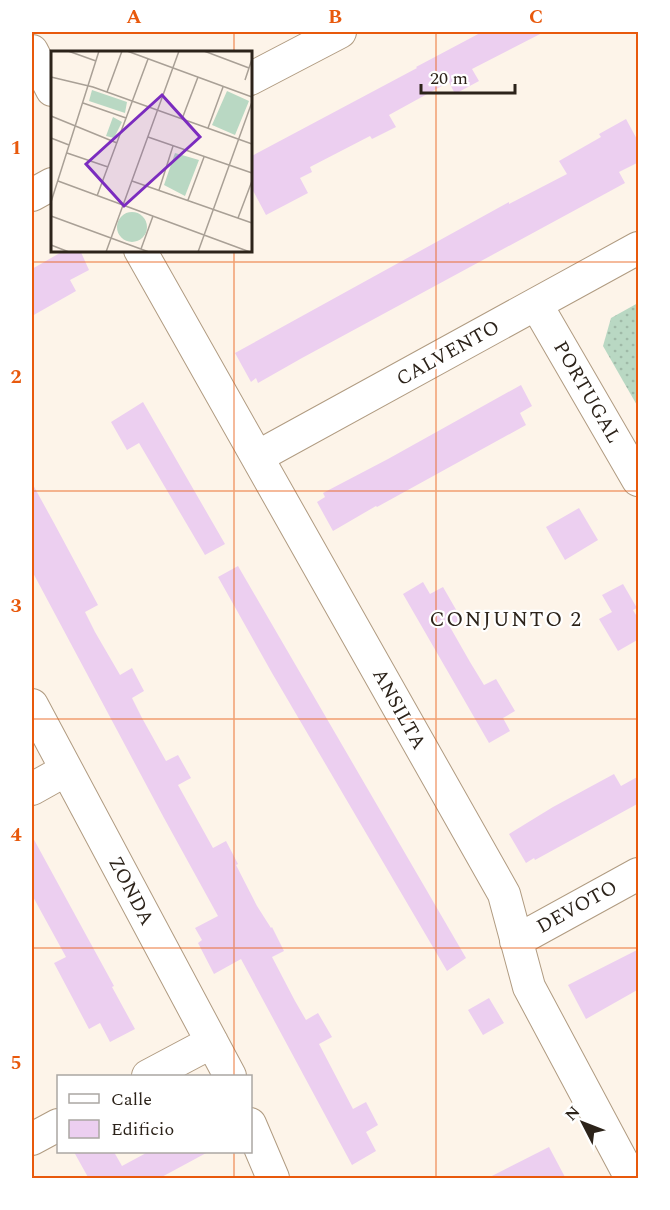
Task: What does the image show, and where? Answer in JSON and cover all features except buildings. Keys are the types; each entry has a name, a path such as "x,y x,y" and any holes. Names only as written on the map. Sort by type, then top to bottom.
{"street":[{"path":"252,78 340,32"},
{"path":"32,51 51,88"},
{"path":"32,195 51,185"},
{"name":"CALVENTO","path":"257,457 639,248"},
{"name":"ANSILTA","path":"141,252 504,894 529,987 631,1179"},
{"name":"PORTUGAL","path":"536,304 639,480"},
{"name":"ZONDA","path":"32,705 229,1075"},
{"path":"32,789 66,770"},
{"name":"DEVOTO","path":"516,941 639,874"},
{"path":"152,1075 212,1042"},
{"path":"32,1139 57,1126"},
{"path":"252,1130 273,1179"}],"green space":[{"path":"638,303 638,407 603,346 611,318"}],"district":[{"name":"CONJUNTO 2","path":"506,620"}]}
